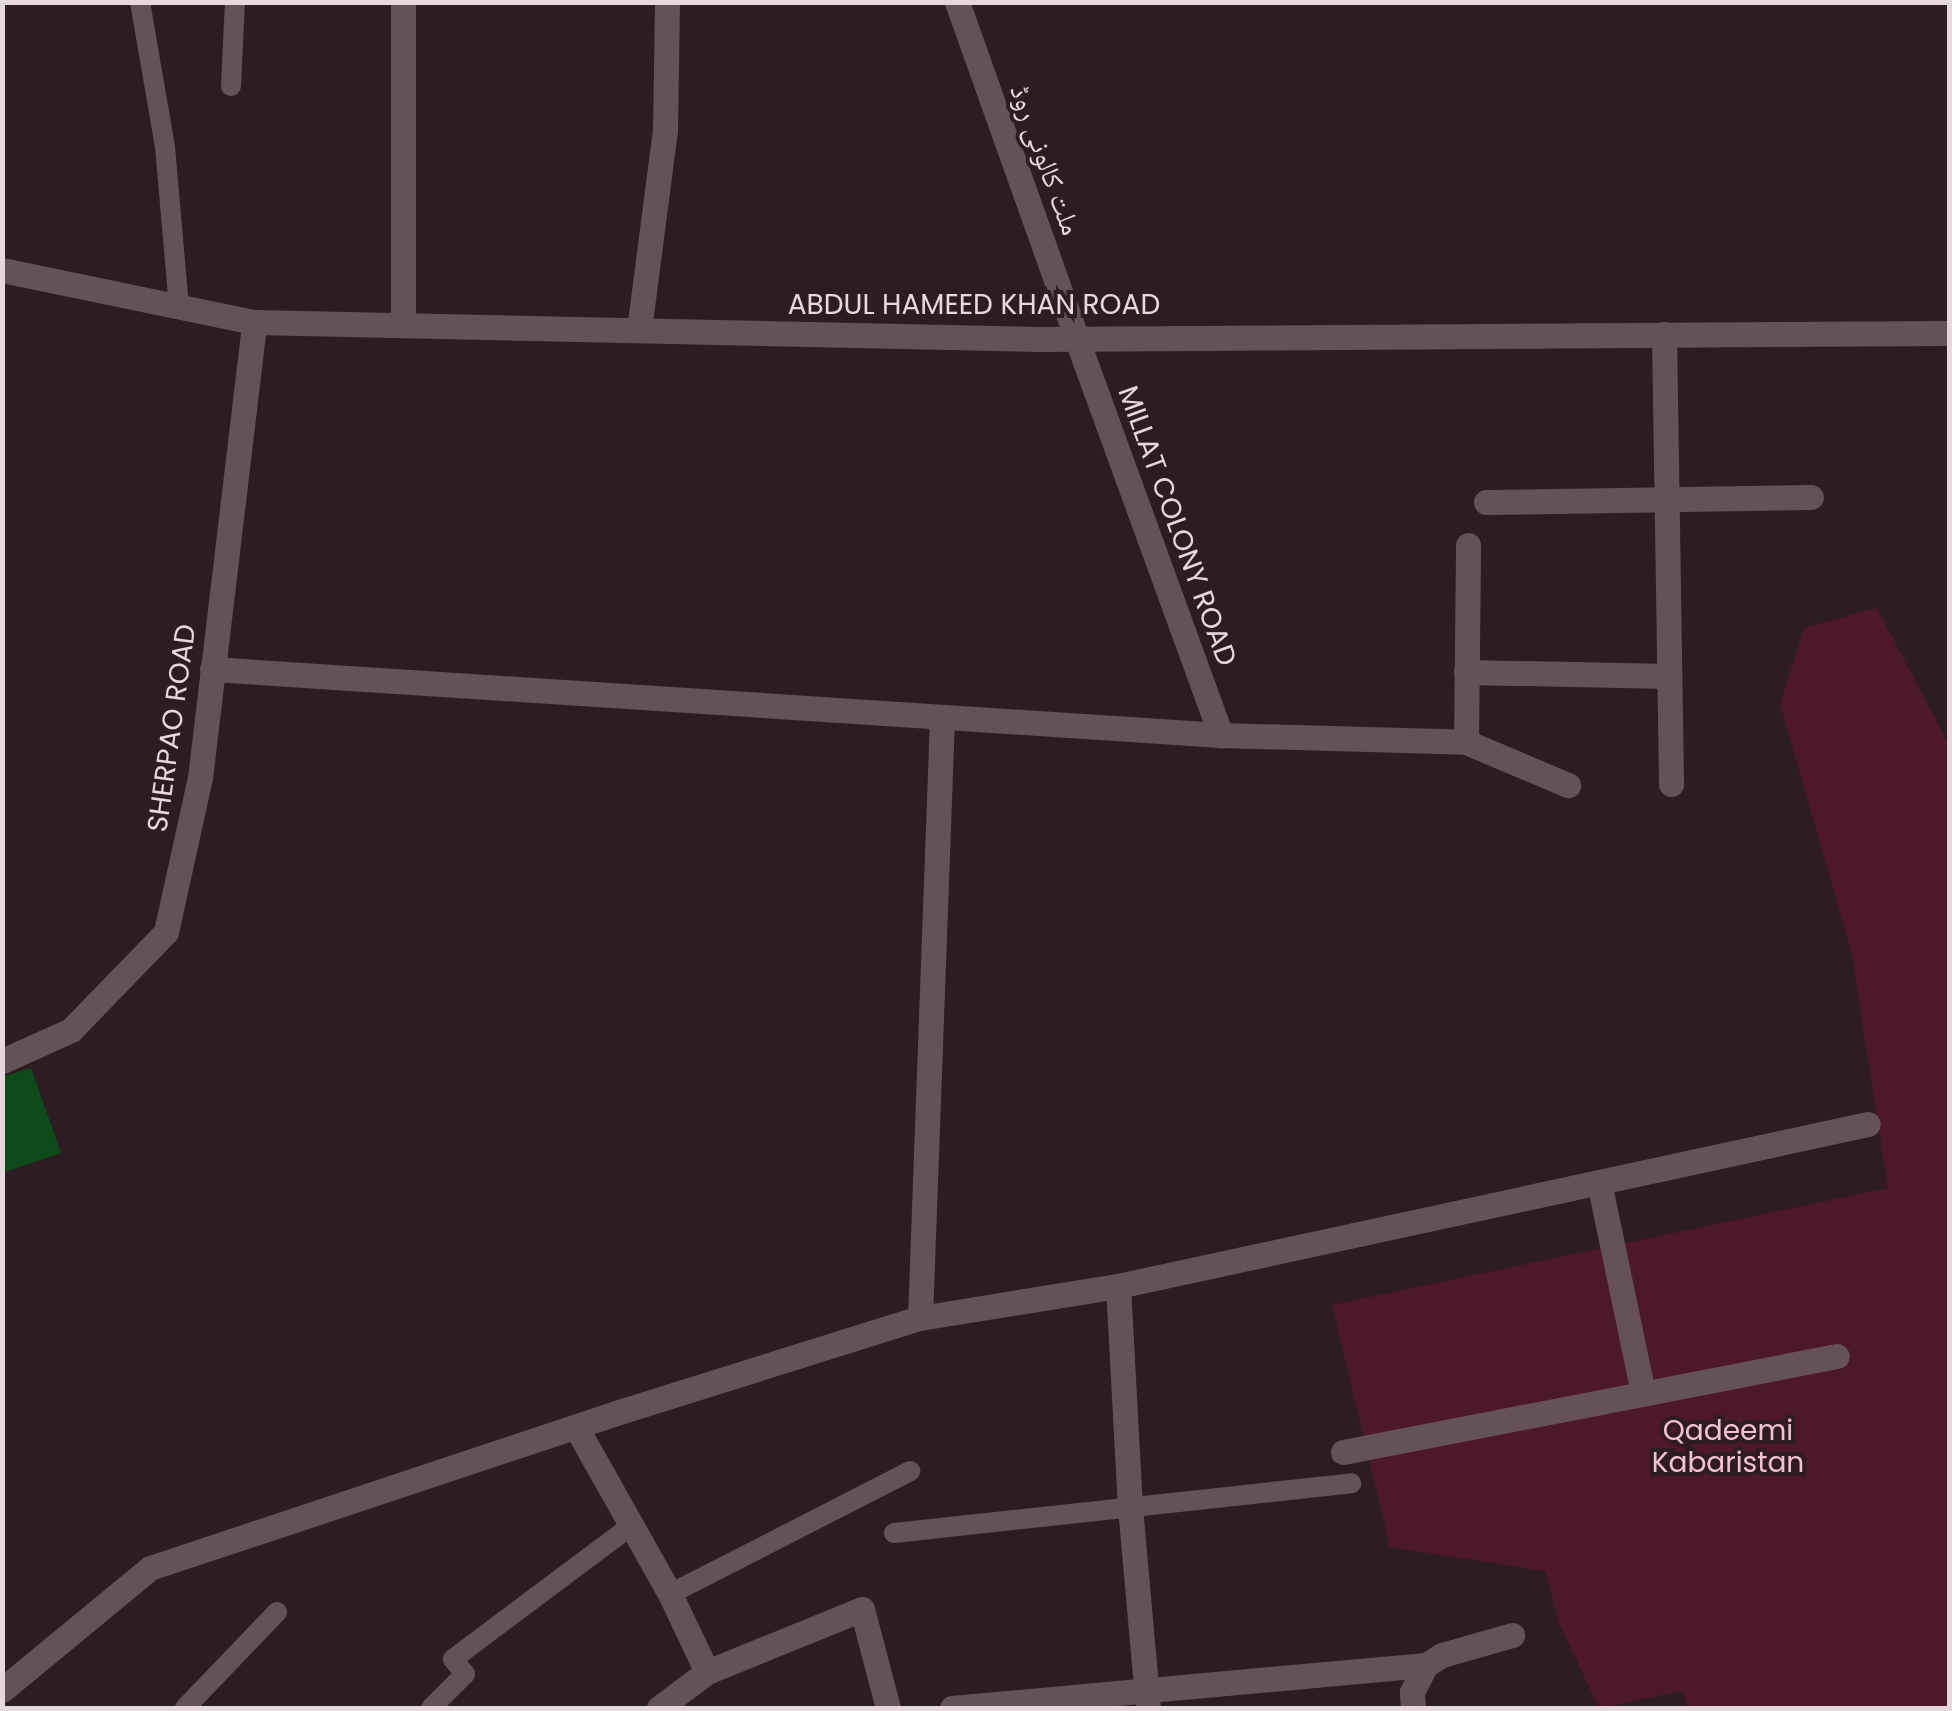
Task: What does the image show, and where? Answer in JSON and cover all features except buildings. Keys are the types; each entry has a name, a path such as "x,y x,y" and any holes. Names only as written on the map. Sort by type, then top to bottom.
{"street":[{"path":"403,2 403,325"},
{"path":"639,330 665,130 668,2"},
{"name":"ملت کالونی روڈ","path":"957,2 1076,337"},
{"name":"ABDUL HAMEED KHAN ROAD","path":"2,270 254,322 1076,337 1950,333"},
{"name":"SHERPAO ROAD","path":"2,1061 72,1030 166,932 200,778 254,322"},
{"path":"1664,334 1671,784"},
{"name":"MILLAT COLONY ROAD","path":"1076,337 1221,736"},
{"path":"1486,502 1812,498"},
{"path":"1466,742 1468,545"},
{"path":"212,669 1221,736 1466,742 1568,785"},
{"path":"1466,672 1670,676"},
{"path":"920,1318 942,718"},
{"path":"2,1690 150,1568 576,1426 920,1318 1118,1286 1868,1124"},
{"path":"1599,1182 1642,1392"},
{"path":"1118,1286 1130,1507 1148,1700"},
{"path":"1343,1452 1837,1356"},
{"path":"576,1426 670,1594 707,1672"},
{"path":"660,1708 707,1672 862,1610 888,1708"},
{"path":"952,1708 1148,1700 1426,1665 1442,1656 1512,1635"},
{"path":"1413,1708 1412,1692 1426,1665"}],"lane":[{"path":"140,2 165,146 179,308"},
{"path":"232,86 235,2"},
{"path":"670,1594 910,1472"},
{"path":"894,1534 1351,1483"},
{"path":"431,1708 465,1674 454,1660 632,1526"},
{"path":"185,1708 277,1612"}],"green space":[{"name":"Qadeemi Kabaristan","path":"1877,608 1949,745 1949,1708 1689,1708 1682,1691 1599,1708 1559,1623 1545,1571 1390,1547 1332,1305 1888,1188 1851,950 1780,704 1804,628"}]}
